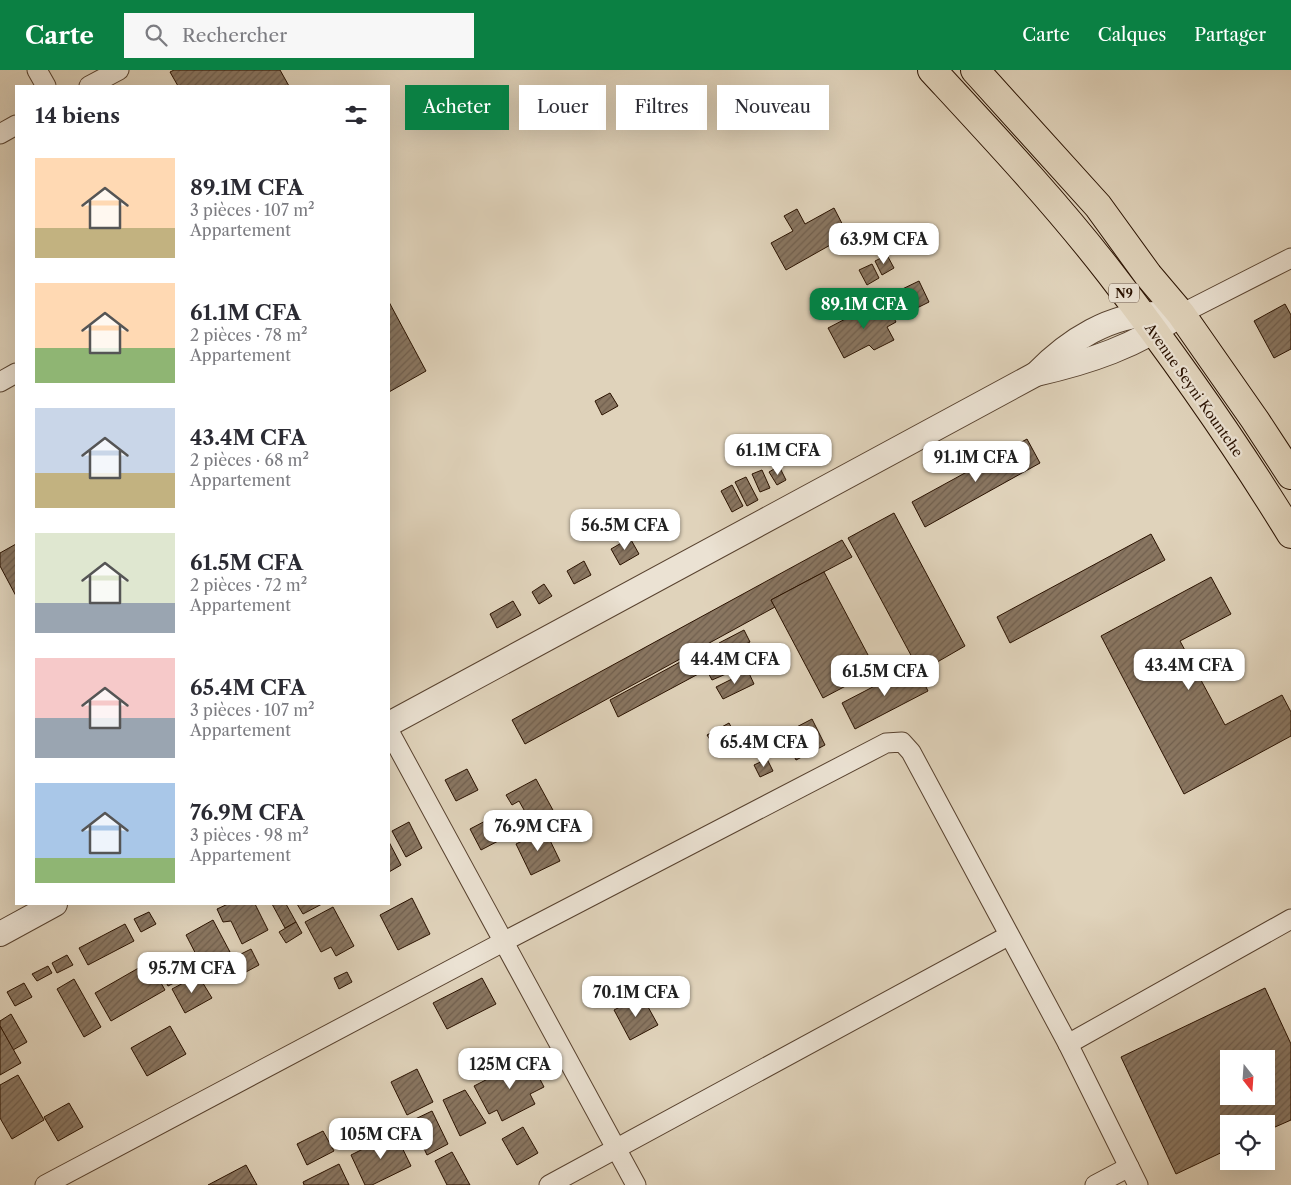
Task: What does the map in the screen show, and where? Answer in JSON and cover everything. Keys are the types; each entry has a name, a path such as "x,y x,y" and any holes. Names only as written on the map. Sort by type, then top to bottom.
{"highway":[{"name":"Avenue Seyni Kountche","path":"932,70 1058,211 1110,273 1262,488 1291,534"},
{"name":"N9","path":"975,70 1098,206 1148,275 1181,314 1256,420 1291,475"}],"street":[{"path":"38,70 46,85"},
{"path":"91,85 119,70"},
{"path":"0,134 15,126"},
{"path":"390,723 1036,374 1055,354 1076,339 1099,327 1147,323 1181,314 1291,258"},
{"path":"0,382 15,374"},
{"path":"390,733 636,1185"},
{"path":"45,1185 503,942 886,743 902,742 911,752 1008,936 1068,1044 1138,1185"},
{"path":"0,934 53,905"},
{"path":"1068,1044 1291,919"},
{"path":"549,1185 1008,936"},
{"path":"1095,1185 1129,1167"}],"building":[{"path":"174,70 280,70 288,85 177,85 170,72"},
{"path":"834,208 848,235 786,270 771,243 793,231 784,216 797,209 805,224"},
{"path":"887,255 894,268 882,275 875,261"},
{"path":"872,264 879,278 867,285 859,270"},
{"path":"919,281 929,302 905,314 894,293"},
{"path":"884,299 896,322 887,327 894,340 874,350 869,345 844,358 828,328"},
{"path":"390,304 426,371 390,391"},
{"path":"1285,304 1291,315 1291,349 1274,358 1254,321"},
{"path":"610,393 618,406 602,415 595,401"},
{"path":"1027,439 1040,463 925,527 912,502"},
{"path":"779,466 786,480 777,485 769,472"},
{"path":"762,470 770,488 760,492 752,474"},
{"path":"746,477 758,500 747,506 735,482"},
{"path":"732,485 743,506 732,512 721,491"},
{"path":"894,513 965,646 920,672 848,538"},
{"path":"1151,534 1165,560 1010,643 997,617"},
{"path":"630,538 639,554 620,565 611,549"},
{"path":"842,540 852,557 771,600 775,607 525,744 512,720"},
{"path":"15,545 15,594 0,566 0,553"},
{"path":"584,561 591,575 574,584 567,571"},
{"path":"824,572 876,670 823,698 771,600"},
{"path":"1211,577 1231,614 1180,641 1225,725 1282,695 1291,712 1291,736 1184,794 1101,636"},
{"path":"544,584 552,596 539,604 532,592"},
{"path":"513,601 521,615 497,628 490,614"},
{"path":"744,630 750,642 725,655 719,643"},
{"path":"754,645 760,656 753,659 747,648"},
{"path":"713,647 726,674 712,680 698,654"},
{"path":"693,655 702,672 618,717 610,700"},
{"path":"915,665 928,691 855,729 842,703"},
{"path":"748,671 754,684 723,699 716,687"},
{"path":"812,719 825,745 796,760 783,734"},
{"path":"729,723 735,734 714,746 707,735"},
{"path":"767,759 773,771 760,777 754,765"},
{"path":"467,769 478,790 456,801 445,780"},
{"path":"536,779 554,812 532,824 519,801 512,805 506,795"},
{"path":"491,818 502,839 481,850 470,829"},
{"path":"409,822 422,848 406,857 392,831"},
{"path":"545,830 560,861 531,875 516,844"},
{"path":"390,844 401,865 390,871"},
{"path":"412,898 430,934 398,950 380,915"},
{"path":"226,905 256,905 268,930 242,944 231,921 223,922 217,909"},
{"path":"273,905 287,905 296,922 285,928"},
{"path":"298,905 320,905 303,914"},
{"path":"333,907 354,946 336,956 331,947 321,952 305,922"},
{"path":"149,912 156,924 141,932 134,919"},
{"path":"213,920 230,952 202,966 186,935"},
{"path":"296,922 302,933 286,943 279,932"},
{"path":"125,924 134,941 88,965 79,948"},
{"path":"251,949 259,965 246,972 237,956"},
{"path":"67,955 73,965 57,973 52,963"},
{"path":"172,955 184,978 168,986 156,963"},
{"path":"149,962 165,990 111,1021 95,993"},
{"path":"48,966 52,973 37,981 32,974"},
{"path":"347,972 352,982 339,989 334,978"},
{"path":"198,975 212,998 185,1013 172,989"},
{"path":"482,978 496,1004 447,1029 433,1003"},
{"path":"74,979 101,1027 84,1037 57,989"},
{"path":"24,983 32,997 15,1006 7,992"},
{"path":"1265,988 1291,1044 1291,1120 1275,1127 1275,1115 1220,1115 1220,1153 1176,1174 1121,1057"},
{"path":"642,996 658,1025 630,1040 614,1010"},
{"path":"11,1014 27,1042 13,1050 0,1026 0,1021"},
{"path":"0,1026 21,1063 0,1075"},
{"path":"170,1026 186,1054 147,1076 131,1048"},
{"path":"529,1058 544,1087 530,1094 535,1104 502,1121 497,1110 489,1114 474,1086"},
{"path":"417,1069 433,1102 407,1115 391,1082"},
{"path":"18,1075 44,1120 12,1139 0,1118 0,1085"},
{"path":"465,1090 486,1123 460,1136 443,1100"},
{"path":"69,1103 83,1127 58,1141 44,1117"},
{"path":"432,1111 448,1144 427,1155 411,1121"},
{"path":"523,1127 538,1153 517,1165 502,1139"},
{"path":"323,1131 334,1151 307,1165 297,1144"},
{"path":"395,1133 411,1166 372,1185 365,1185 351,1155"},
{"path":"452,1152 470,1185 447,1185 435,1161"},
{"path":"339,1164 349,1185 304,1185 303,1182"},
{"path":"246,1165 257,1185 208,1185"}]}
